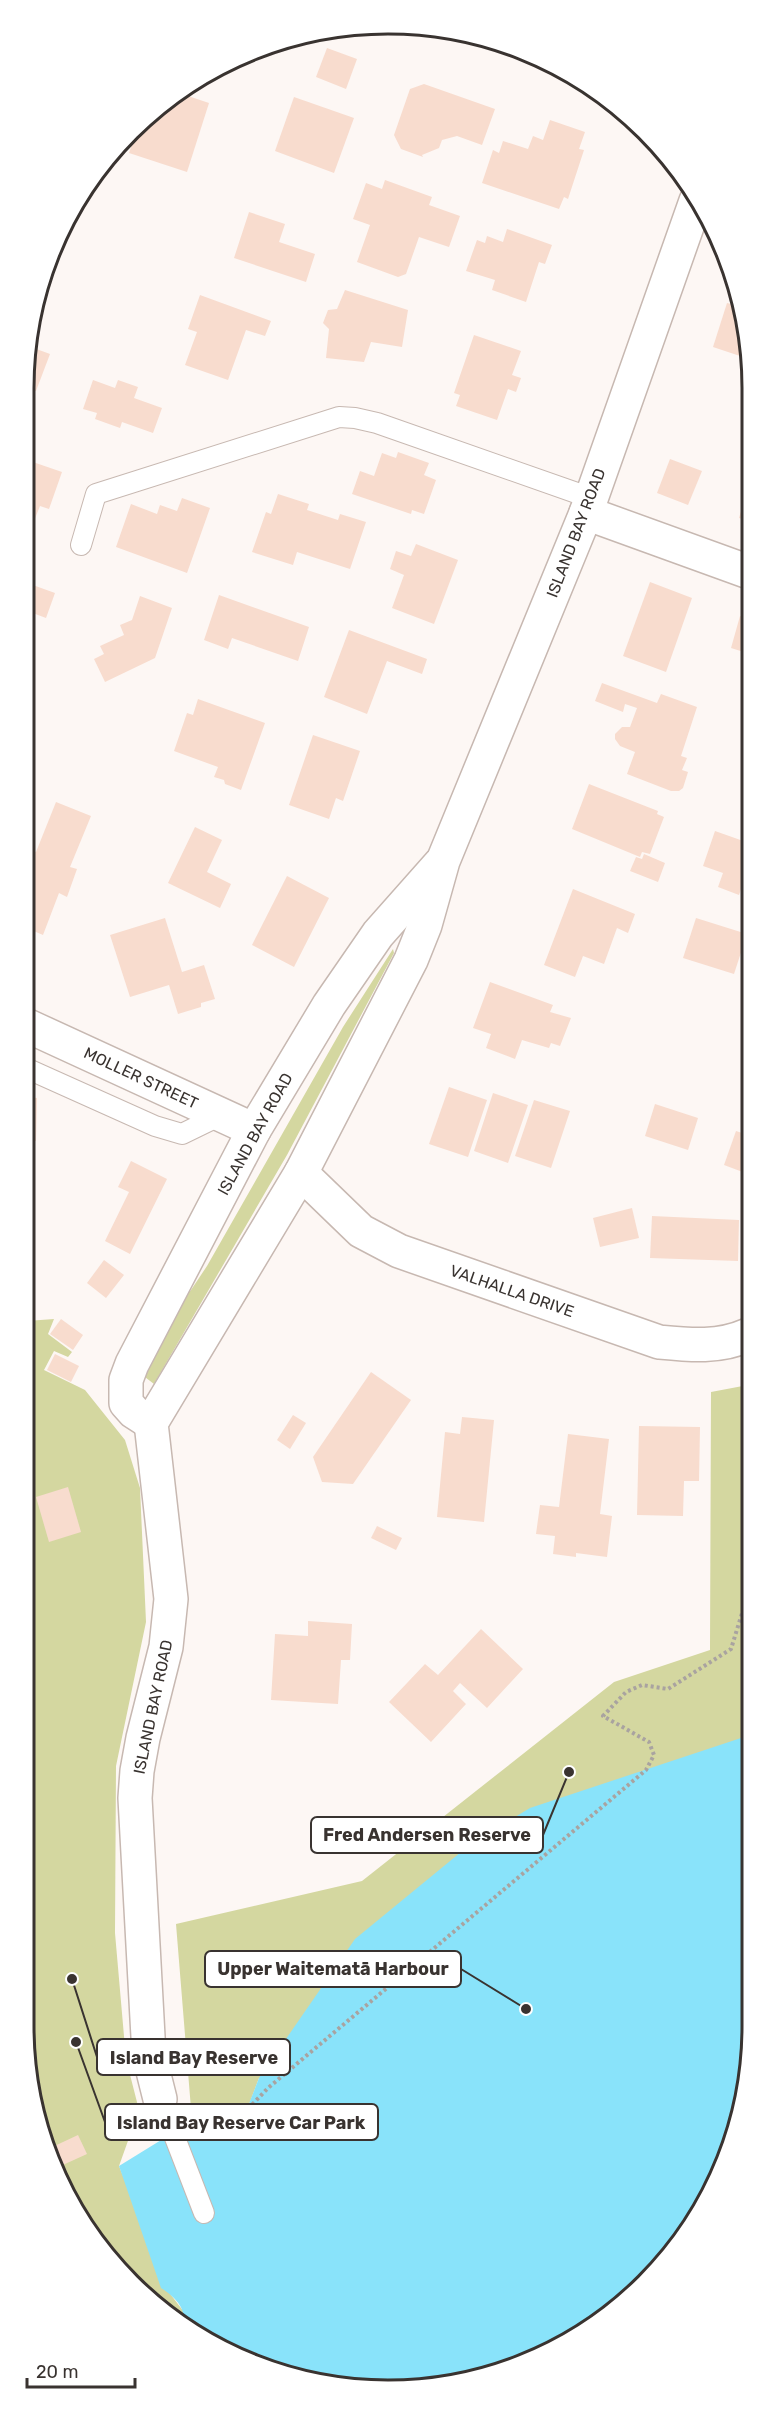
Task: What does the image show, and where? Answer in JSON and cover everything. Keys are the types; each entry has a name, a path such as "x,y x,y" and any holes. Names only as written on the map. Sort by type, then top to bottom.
{"street":[{"name":"ISLAND BAY ROAD","path":"160,2099 149,2055 135,1798 141,1749 166,1647 171,1599 152,1423 301,1173 411,960 425,925 443,861 589,505 693,209"},
{"path":"589,505 742,569"},
{"name":"ISLAND BAY ROAD","path":"152,1423 134,1412 126,1403 126,1380 254,1130 329,1005 378,934 443,861"},
{"name":"MOLLER STREET","path":"34,1029 254,1130"},
{"name":"VALHALLA DRIVE","path":"301,1173 361,1231 399,1251 659,1342 697,1346 733,1342 742,1338"}],"lane":[{"path":"81,544 96,494 339,417 355,417 377,423 589,505"},
{"path":"34,1073 155,1126 182,1134 221,1115"},
{"path":"160,2099 204,2213"}],"path":[{"path":"238,2107 246,2111 268,2088 646,1770 654,1755 649,1742 603,1716 626,1692 642,1685 668,1689 731,1649 742,1613"}],"green space":[{"path":"393,949 394,953 287,1155 154,1384 141,1374 179,1303 207,1266 343,1027"},
{"path":"54,1319 48,1334 72,1352 68,1357 54,1351 44,1370 85,1390 125,1440 140,1488 146,1622 116,1766 115,1933 126,2059 139,2110 119,2166 171,2295 184,2314 138,2276 94,2222 61,2161 41,2095 34,2026 34,1320"},
{"path":"742,1386 742,2002 259,2078 245,2115 236,2112 218,2140 192,2121 176,1924 362,1881 614,1682 710,1650 711,1392"}],"water":[{"path":"742,1738 742,2049 736,2095 724,2139 706,2182 683,2222 639,2276 585,2320 524,2353 458,2373 388,2380 319,2373 253,2353 192,2320 183,2313 180,2305 173,2297 161,2288 119,2166 192,2121 218,2139 237,2112 245,2114 259,2078 355,1939 472,1843 530,1808"}],"building":[{"path":"327,48 357,59 346,89 316,77"},
{"path":"424,84 495,109 482,145 457,136 442,140 439,148 422,155 423,157 401,149 394,135 410,89"},
{"path":"189,96 209,103 187,172 129,153 132,145 138,138"},
{"path":"294,97 354,118 334,173 275,151"},
{"path":"550,120 585,132 579,149 584,150 568,199 564,197 559,209 482,183 493,150 499,153 503,141 528,149 533,136 543,140"},
{"path":"385,180 432,197 429,205 460,216 449,247 419,237 406,274 398,277 357,262 370,225 353,219 366,183 382,189"},
{"path":"249,212 285,224 279,242 315,254 306,282 234,258"},
{"path":"507,229 552,245 545,264 539,262 526,302 492,290 495,280 466,271 477,240 485,243 487,236 503,242"},
{"path":"345,290 408,310 402,347 371,342 364,362 326,358 329,329 323,323 328,310 337,309"},
{"path":"200,295 271,321 265,336 246,330 228,380 185,365 197,332 188,329"},
{"path":"727,303 732,304 740,356 713,347"},
{"path":"474,335 521,351 512,375 521,378 516,392 508,389 497,420 456,406 460,395 454,393"},
{"path":"37,349 50,354 36,391 34,388"},
{"path":"93,380 115,388 118,380 138,387 134,398 162,408 153,433 122,422 120,428 95,419 97,413 83,409"},
{"path":"398,452 429,463 424,475 436,480 424,514 412,510 411,514 352,494 360,471 374,476 382,453 396,458"},
{"path":"670,459 702,471 688,505 657,493"},
{"path":"34,462 62,472 49,509 40,506 34,521"},
{"path":"278,494 309,504 307,510 338,520 340,514 366,522 350,569 297,552 293,565 252,552 266,512 271,514"},
{"path":"182,498 210,508 187,573 116,547 131,504 157,514 160,505 177,511"},
{"path":"416,544 458,560 434,624 392,608 404,575 390,569 396,551 411,556"},
{"path":"650,582 692,598 666,672 623,656"},
{"path":"34,585 55,593 46,618 34,614"},
{"path":"219,595 309,627 298,661 232,638 228,649 204,640"},
{"path":"140,596 172,608 155,658 105,682 94,659 104,654 100,646 124,635 120,625 132,620"},
{"path":"740,616 742,617 742,651 731,648"},
{"path":"349,630 427,659 422,674 387,661 367,714 324,697"},
{"path":"602,683 657,703 661,694 697,707 681,756 687,758 682,770 688,772 683,788 679,791 671,791 627,774 635,752 620,746 615,739 615,734 622,727 630,727 637,708 625,704 623,712 595,701"},
{"path":"198,699 265,723 241,790 214,777 218,767 174,751 187,713 193,715"},
{"path":"313,735 360,751 343,801 336,798 329,819 289,805"},
{"path":"589,784 658,811 657,814 664,817 650,854 642,852 640,857 572,829"},
{"path":"56,802 91,816 70,867 77,869 67,897 59,893 43,935 34,931 34,851 36,852"},
{"path":"195,827 222,840 207,872 231,884 220,908 168,883"},
{"path":"715,831 742,841 742,889 739,895 718,887 723,873 703,866"},
{"path":"644,854 665,863 658,882 630,871 636,857 642,859"},
{"path":"287,876 329,898 294,967 252,945"},
{"path":"573,889 635,914 628,933 617,928 604,964 583,956 575,977 544,965"},
{"path":"165,918 182,972 204,965 215,999 201,1003 201,1007 178,1014 169,985 130,997 110,935"},
{"path":"696,918 742,932 742,949 734,974 683,958"},
{"path":"490,982 553,1005 550,1012 571,1018 560,1046 551,1043 549,1048 522,1040 515,1059 486,1048 491,1034 473,1028"},
{"path":"449,1087 487,1100 468,1157 429,1144"},
{"path":"493,1093 528,1105 508,1163 474,1151"},
{"path":"34,1098 37,1098 36,1141 34,1141"},
{"path":"534,1100 570,1111 551,1168 515,1156"},
{"path":"655,1104 698,1118 688,1150 645,1136"},
{"path":"736,1131 742,1133 742,1172 724,1165"},
{"path":"131,1161 167,1179 130,1254 105,1241 129,1192 118,1187"},
{"path":"632,1208 639,1238 600,1247 593,1218"},
{"path":"652,1216 739,1220 738,1261 650,1258"},
{"path":"104,1260 124,1275 106,1298 87,1283"},
{"path":"61,1319 83,1335 73,1350 50,1334"},
{"path":"55,1354 79,1366 71,1382 47,1370"},
{"path":"371,1372 411,1400 353,1484 322,1482 313,1457"},
{"path":"293,1415 306,1423 290,1449 277,1440"},
{"path":"462,1417 494,1420 484,1522 437,1517 445,1432 460,1434"},
{"path":"639,1426 700,1427 699,1481 684,1481 683,1516 637,1515"},
{"path":"568,1434 609,1439 600,1514 612,1516 607,1557 576,1553 576,1557 553,1554 555,1536 536,1534 540,1505 559,1507"},
{"path":"68,1487 81,1532 49,1542 36,1497"},
{"path":"377,1526 402,1538 396,1550 371,1538"},
{"path":"308,1621 352,1624 350,1660 341,1660 338,1704 271,1700 275,1634 308,1636"},
{"path":"481,1629 523,1669 487,1708 460,1683 453,1691 466,1704 431,1742 389,1702 425,1664 438,1675"},
{"path":"78,2135 87,2154 63,2165 55,2146"}],"place":[{"name":"Fred Andersen Reserve","path":"569,1772"},
{"name":"Island Bay Reserve","path":"72,1979"},
{"name":"Upper Waitematā Harbour","path":"526,2009"},
{"name":"Island Bay Reserve Car Park","path":"76,2042"}]}
